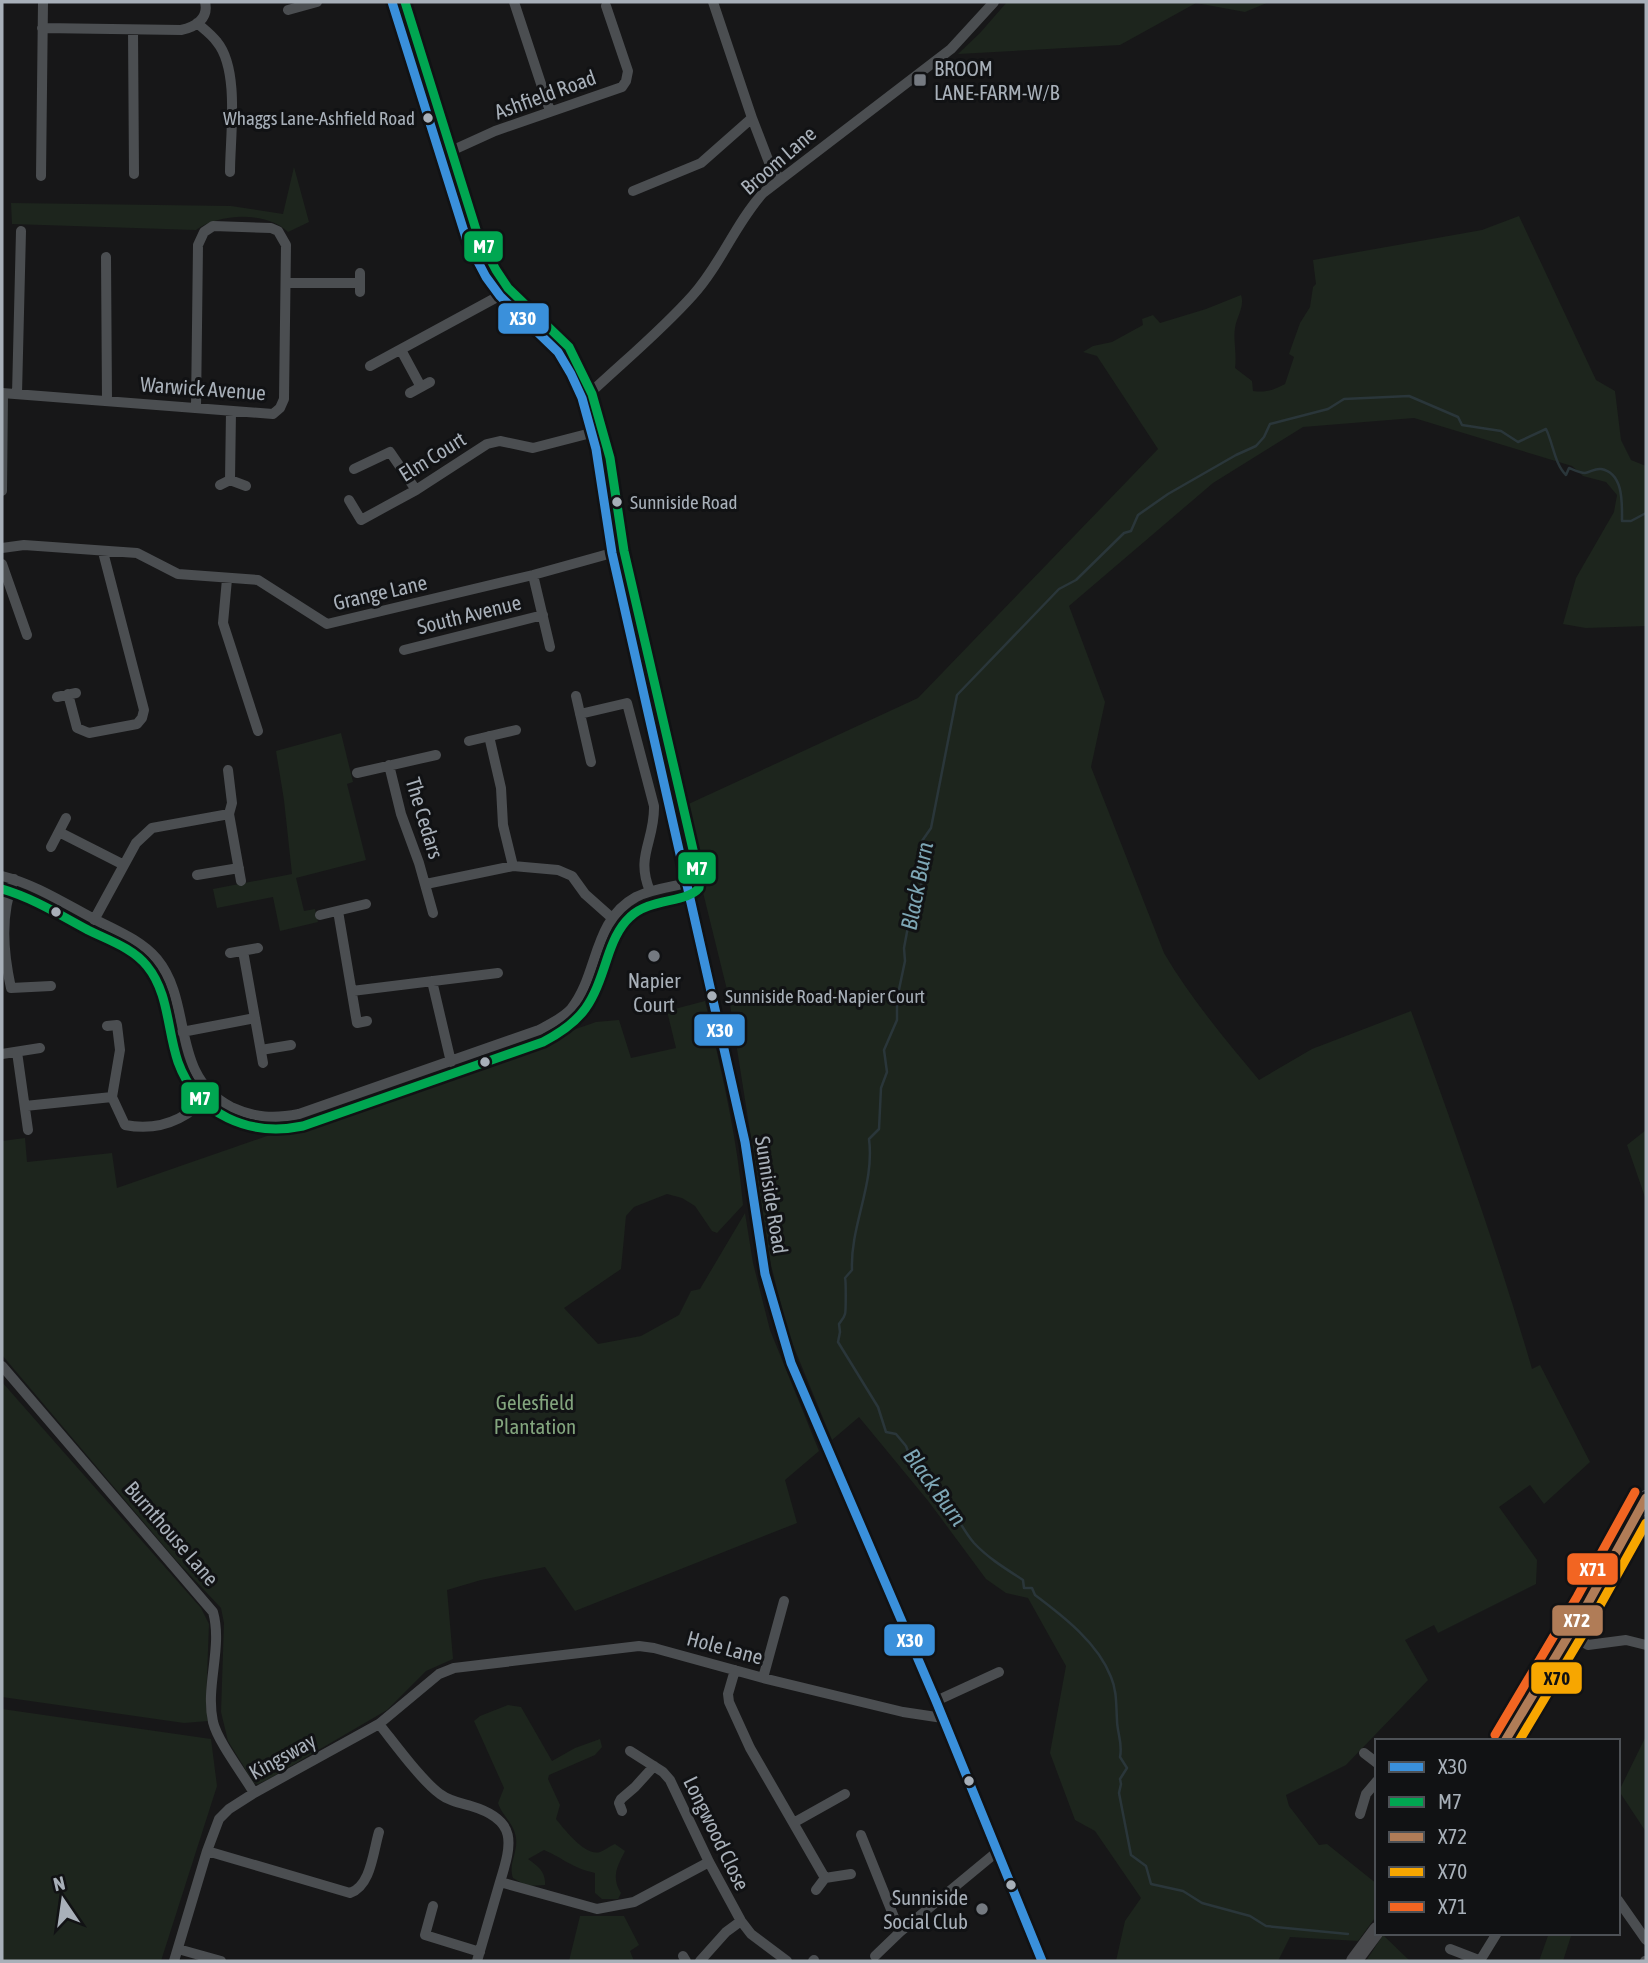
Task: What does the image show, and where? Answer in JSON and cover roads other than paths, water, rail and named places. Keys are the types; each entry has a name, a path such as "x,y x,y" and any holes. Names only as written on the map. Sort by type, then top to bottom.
{"highway":[{"path":"1506,1739 1570,1634 1646,1497"},
{"path":"1354,1961 1375,1933"}],"main road":[{"name":"Sunniside Road","path":"392,2 467,241 499,296 554,348 569,370 581,398 592,433 604,492 612,553 745,1142 762,1261 780,1332 811,1411 936,1701 1042,1961"}],"street":[{"path":"41,176 43,2"},
{"path":"43,28 181,30 197,23 206,9 205,2"},
{"path":"288,10 317,2"},
{"path":"514,2 550,111"},
{"path":"713,2 752,118 772,170 780,178"},
{"name":"Broom Lane","path":"581,398 588,395 693,295 750,208 780,178 951,49 994,2"},
{"name":"Ashfield Road","path":"440,156 495,131 622,87 626,81 627,64 606,6"},
{"path":"197,23 218,43 225,56 231,84 230,172"},
{"path":"134,30 134,174"},
{"path":"633,191 701,163 752,118"},
{"name":"Warwick Avenue","path":"3,393 273,414 284,399 286,245 278,231 271,228 213,226 204,232 198,245 196,408"},
{"path":"17,394 21,231"},
{"path":"106,257 107,401"},
{"path":"286,283 360,283"},
{"path":"370,366 499,296"},
{"path":"401,350 420,387"},
{"path":"2,491 3,393"},
{"path":"231,411 225,483 246,486"},
{"name":"Elm Court","path":"349,500 361,520 415,490 487,444 500,441 533,448 592,433"},
{"path":"360,469 390,452 415,490"},
{"name":"Grange Lane","path":"2,548 24,545 137,554 178,574 258,580 327,624 533,575 612,553"},
{"path":"67,695 77,728 89,733 137,723 142,718 144,710 103,552"},
{"path":"2,564 27,635"},
{"path":"533,575 550,647"},
{"path":"227,579 223,623 258,731"},
{"name":"South Avenue","path":"404,650 542,615"},
{"path":"576,696 591,762"},
{"path":"580,714 627,703 654,806 654,823 642,865 650,891"},
{"path":"469,741 516,730"},
{"path":"489,736 501,788 503,825 513,866"},
{"path":"357,772 436,755"},
{"name":"The Cedars","path":"389,765 401,814 426,884 513,866 558,870 572,876 585,894 612,918"},
{"path":"228,770 232,803 229,814 242,881"},
{"path":"94,920 136,843 152,828 229,814"},
{"path":"51,847 66,818"},
{"path":"59,832 124,865"},
{"path":"197,875 239,868"},
{"path":"2,876 14,879 136,942 158,961 170,981 194,1070 212,1093 224,1103 251,1115 268,1118 299,1114 539,1030 569,1011 586,981 597,946 612,918 628,902 650,891 688,883"},
{"path":"14,879 4,908 2,934 11,989 51,986"},
{"path":"426,884 433,913"},
{"path":"320,915 366,904"},
{"path":"338,911 357,1023 367,1021"},
{"path":"230,953 258,948"},
{"path":"243,951 264,1063"},
{"path":"352,991 498,973"},
{"path":"432,981 450,1062"},
{"path":"182,1032 255,1018"},
{"path":"107,1026 117,1025 120,1050 112,1097 125,1125 137,1128 180,1120 212,1093"},
{"path":"261,1050 291,1045"},
{"path":"2,1054 40,1048"},
{"path":"17,1052 28,1130"},
{"path":"25,1106 112,1097"},
{"name":"Burnthouse Lane","path":"2,1366 213,1612 216,1634 211,1704 214,1723 254,1793"},
{"path":"764,1678 784,1601"},
{"path":"1570,1634 1588,1645 1626,1640 1646,1645"},
{"name":"Hole Lane","path":"495,1662 639,1646 903,1712 943,1718"},
{"name":"Kingsway","path":"174,1961 206,1851 219,1819 229,1809 379,1724 439,1674 454,1668 495,1662"},
{"path":"735,1670 728,1695 729,1702 750,1748 825,1878"},
{"path":"936,1701 999,1672"},
{"path":"379,1724 438,1793 452,1801 487,1811 502,1822 510,1840 509,1852 478,1957 425,1935 433,1906"},
{"name":"Longwood Close","path":"631,1751 670,1780 741,1921 751,1934 787,1961"},
{"path":"1364,1753 1375,1761"},
{"name":"Longwood Close","path":"622,1811 619,1803 621,1799 654,1766"},
{"path":"1360,1814 1366,1794 1375,1783"},
{"path":"795,1822 845,1794"},
{"path":"206,1851 350,1893 358,1891 364,1883 379,1832"},
{"path":"861,1835 900,1932"},
{"path":"875,1956 998,1851"},
{"path":"500,1882 597,1909 634,1902 709,1862"},
{"path":"817,1890 825,1878 851,1874"},
{"path":"1620,1903 1646,1940"},
{"name":"Longwood Close","path":"700,1961 726,1932 741,1921"},
{"path":"1450,1949 1481,1960 1496,1935"},
{"path":"178,1949 221,1961"}],"waterway":[{"name":"Black Burn","path":"1348,1934 1266,1926 1250,1916 1202,1903 1183,1891 1151,1884 1146,1866 1131,1855 1119,1793 1120,1779 1127,1768 1120,1757 1115,1693 1105,1665 1079,1631 1035,1595 1032,1588 1024,1588 1023,1580 974,1543 933,1480 913,1465 906,1446 896,1434 886,1432 878,1407 838,1342 839,1324 845,1312 845,1278 852,1270 852,1254 869,1172 869,1139 879,1129 881,1088 887,1072 884,1050 897,1020 897,999 905,961 904,948 910,916 916,907 921,888 924,850 922,841 931,828 957,695 1059,589 1076,580 1124,533 1131,531 1138,515 1168,494 1256,446 1270,424 1328,409 1344,399 1409,396 1458,417 1462,425 1501,431 1518,442 1546,429 1557,460 1566,475 1569,468 1583,473 1599,469 1609,472 1614,476 1620,490 1622,521 1631,521 1646,513"}],"place":[{"name":"BROOM LANE-FARM-W/B","path":"920,80"},
{"name":"Whaggs Lane-Ashfield Road","path":"428,118"},
{"name":"Sunniside Road","path":"617,502"},
{"name":"Napier Court","path":"654,956"},
{"name":"Sunniside Road-Napier Court","path":"712,996"},
{"name":"Sunniside Social Club","path":"982,1909"}],"park label":[{"name":"Gelesfield Plantation","path":"535,1414"}]}
